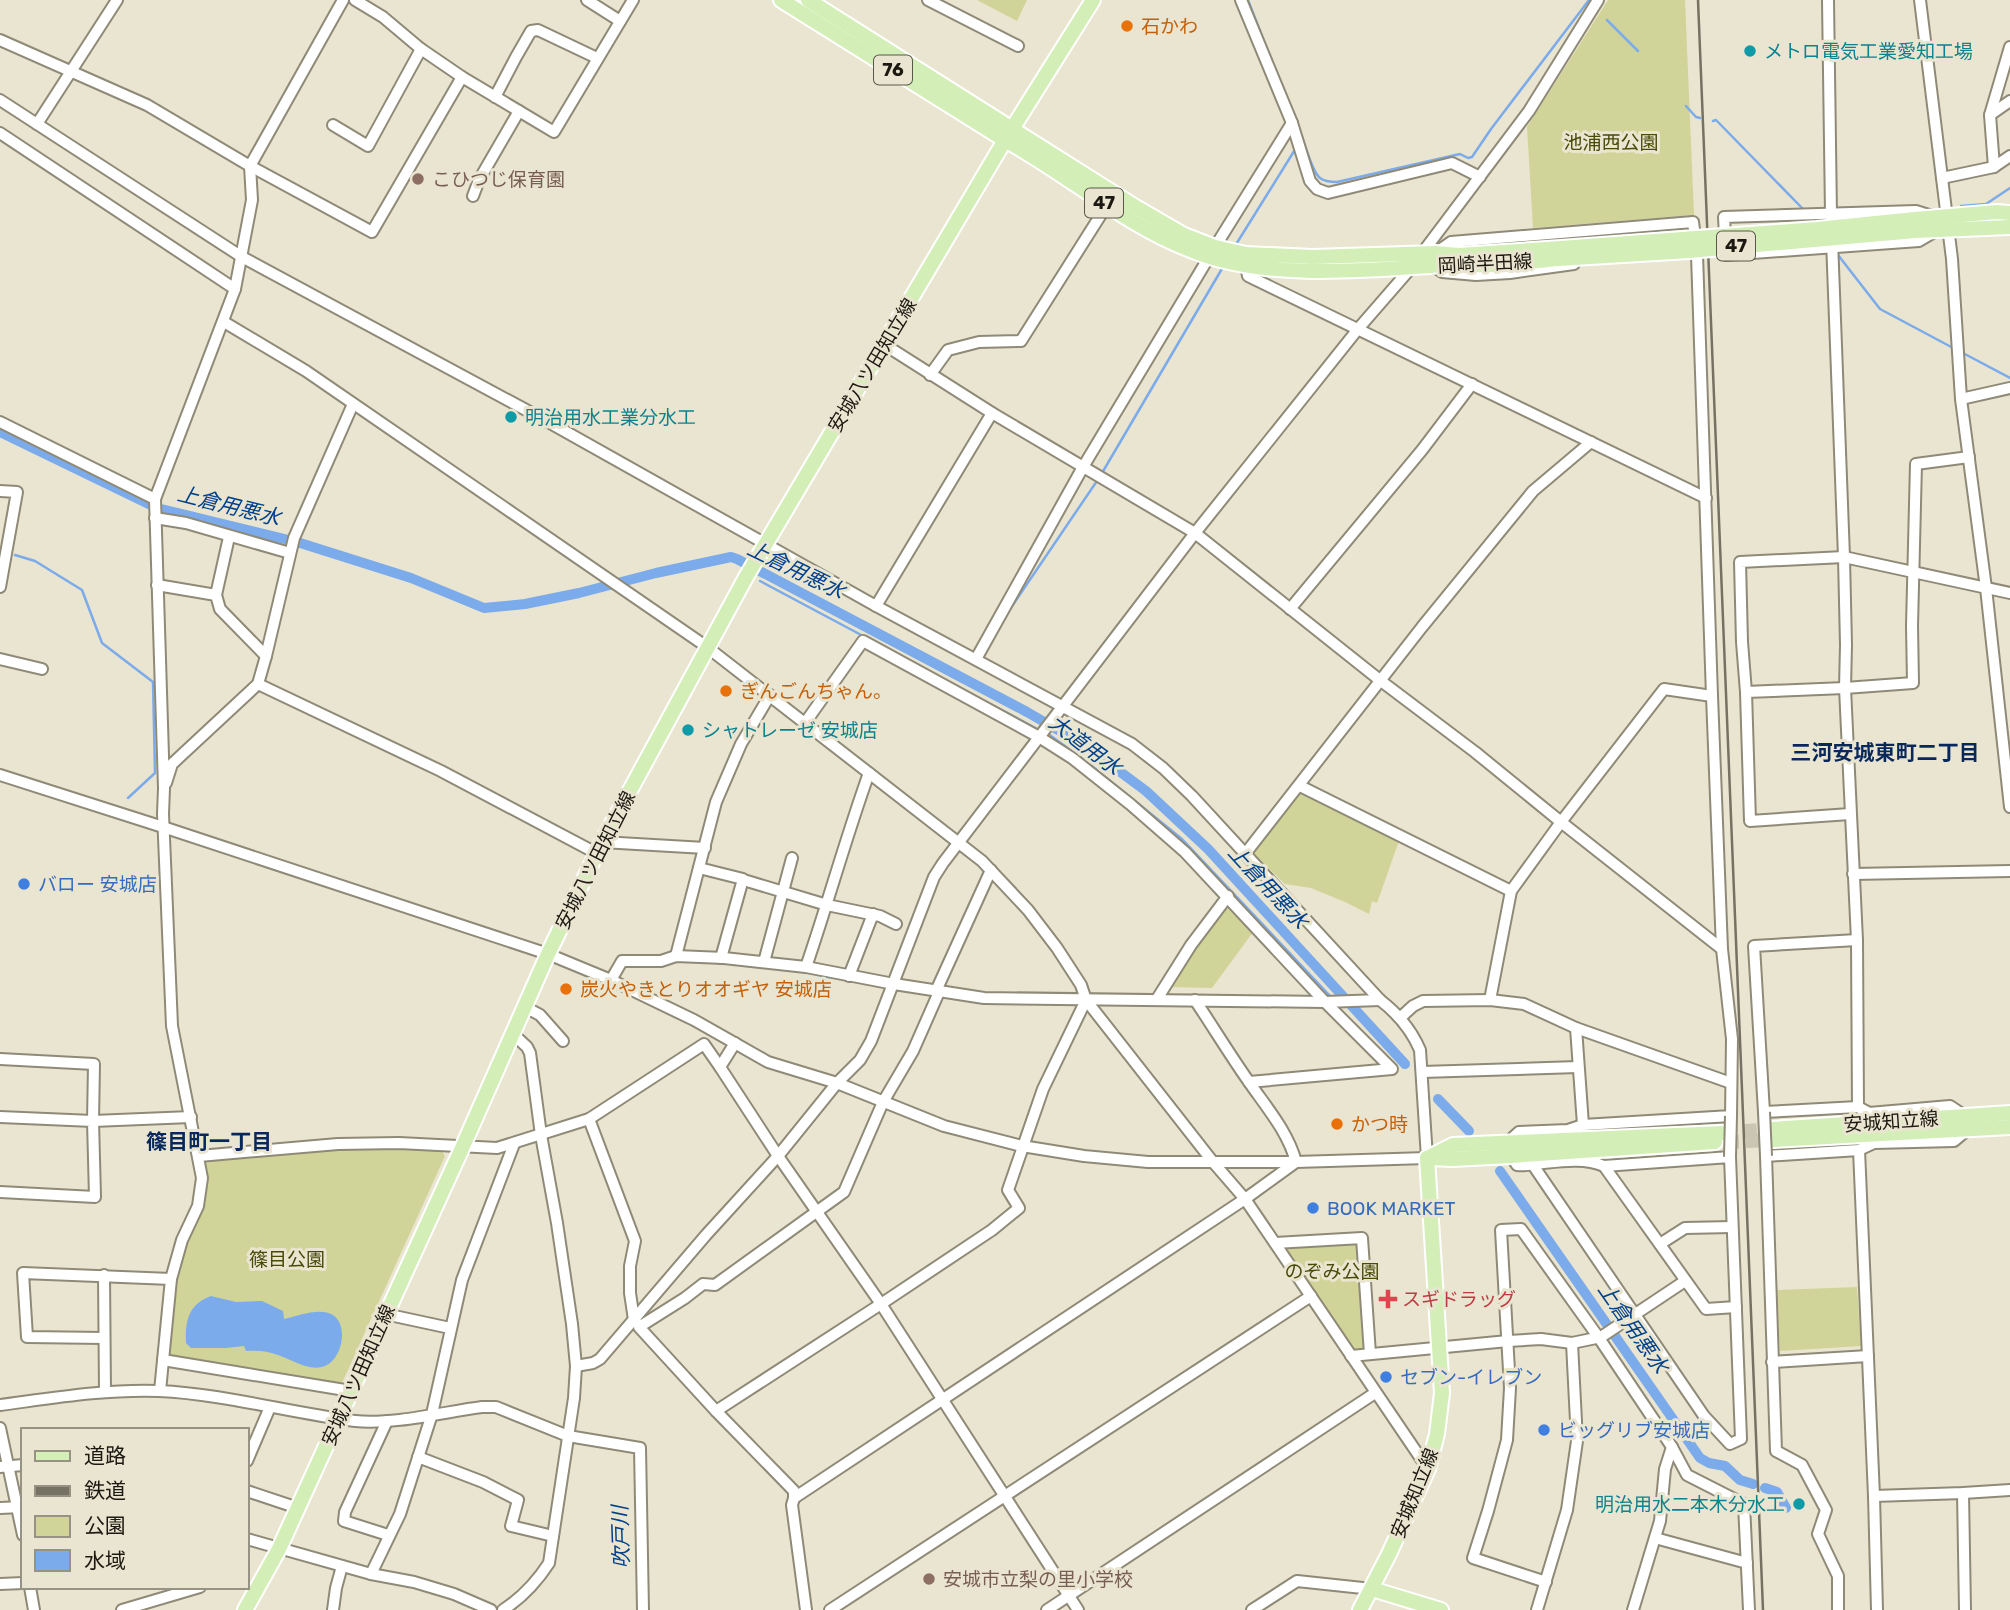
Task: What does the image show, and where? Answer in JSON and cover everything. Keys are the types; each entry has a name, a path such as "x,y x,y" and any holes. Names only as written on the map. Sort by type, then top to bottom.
{"main road":[{"name":"76","path":"781,0 1009,134"},
{"name":"76","path":"808,0 1009,134"},
{"path":"1009,134 1093,0"},
{"name":"岡崎半田線","path":"1009,134 1027,152 1107,205 1174,243 1212,252 1245,265 1323,271 1411,268 1434,260"},
{"name":"岡崎半田線","path":"1009,134 1212,252 1286,256 1419,255 1434,260 1495,265 1559,254 1689,251 1915,225 2010,227"},
{"name":"安城八ツ田知立線","path":"245,1610 252,1584 279,1549 340,1418 548,954 599,848 746,577 1009,134"},
{"name":"岡崎半田線","path":"1942,224 1997,212 2010,213"},
{"name":"安城知立線","path":"1966,1123 2010,1113"},
{"name":"安城知立線","path":"1772,1134 1966,1123 2010,1127"},
{"path":"1427,1158 1452,1159 1510,1149 1723,1137"},
{"name":"安城知立線","path":"1360,1610 1428,1469 1437,1434 1442,1392 1427,1158"},
{"path":"1372,1589 1441,1610"}],"street":[{"path":"37,124 117,0"},
{"path":"160,1391 171,1279 181,1240 198,1206 202,1178 172,1026 163,827 155,499 235,289 252,200 250,166 343,0"},
{"path":"355,0 383,17 421,49 462,78 554,132 633,0"},
{"path":"587,0 620,21"},
{"path":"929,0 1018,46"},
{"path":"1241,0 1292,123 1310,181 1317,189 1328,193 1452,163 1479,177"},
{"path":"576,1366 600,1359 636,1323 837,1083 863,1056 894,984 934,877 1195,533 1358,329 1411,268 1529,111 1598,0"},
{"path":"1828,0 1831,214 1844,557 1845,688 1857,940 1858,1107"},
{"path":"1920,0 1942,178 1942,224 1954,284 1961,399 2005,709 2010,807"},
{"path":"495,97 531,31 538,30 597,58"},
{"path":"0,40 147,105 250,166 372,232 462,78"},
{"path":"1994,167 1990,115 2010,47"},
{"path":"333,125 368,146 421,49"},
{"path":"0,100 242,257 552,424 876,606 1132,744 1163,768 1192,796 1380,1000 1400,1018 1415,1038 1420,1049 1427,1158 1296,1163 1148,1162 1084,1156 1022,1146 944,1126 837,1083 768,1062 694,1020 611,980 548,954 0,775"},
{"path":"1990,115 2010,102"},
{"path":"473,196 479,180 519,111"},
{"path":"976,659 1083,467 1292,123"},
{"path":"0,133 235,289"},
{"path":"1942,178 1994,167 2010,156"},
{"path":"930,375 948,351 979,342 1021,341 1107,205"},
{"path":"1916,211 1942,224 1919,241 1726,255 1724,217 1916,211"},
{"path":"1533,1165 1704,1416 1730,1444 1741,1439 1730,1157 1731,1039 1723,949 1697,255 1693,222 1451,242 1434,260 1442,272 1476,275 1579,263 1697,255"},
{"path":"1245,265 1248,276 1706,498"},
{"path":"224,322 306,371 707,647 982,860 1028,910 1058,948 1081,985 1086,1000 1245,1199 1428,1469"},
{"path":"885,345 992,413 1195,533 1723,949"},
{"path":"1290,609 1422,450 1472,384"},
{"path":"1961,399 2010,388"},
{"path":"163,778 173,764 258,684 292,546 354,404"},
{"path":"876,606 992,413"},
{"path":"0,422 155,499"},
{"path":"1245,854 1422,627 1533,491 1591,442"},
{"path":"1746,692 1913,683 1916,464 1969,457"},
{"path":"0,491 17,492 4,545 0,587"},
{"path":"155,515 229,537 292,546"},
{"path":"229,537 216,595 220,608 267,656"},
{"path":"1850,814 1749,821 1740,562 1844,557 2010,593"},
{"path":"157,585 216,595"},
{"path":"805,723 863,641 1039,736 1072,758 1130,804 1185,852 1334,1001 1392,1069 1249,1082"},
{"path":"0,659 42,669"},
{"path":"258,684 599,848 705,848"},
{"path":"1490,1000 1511,891 1561,822 1664,689 1712,696"},
{"path":"676,956 716,802 741,744 770,695"},
{"path":"806,967 869,773"},
{"path":"1300,786 1511,891"},
{"path":"764,962 792,859"},
{"path":"699,868 827,905 873,914 897,924"},
{"path":"636,1323 685,1298 703,1284 715,1285 844,1192 883,1102 913,1052 991,870"},
{"path":"1853,874 2010,871"},
{"path":"721,958 742,881"},
{"path":"1157,999 1191,945 1228,896"},
{"path":"849,976 873,914"},
{"path":"1838,1610 1838,1576 1818,1534 1826,1510 1802,1465 1776,1451 1766,1156 1754,946 1857,940"},
{"path":"611,980 622,961 661,961 676,956 806,967 985,998 1380,1000"},
{"path":"716,1411 992,1230 1018,1208 1008,1190 1022,1146 1043,1089 1086,1000"},
{"path":"1195,1000 1279,1123 1296,1163"},
{"path":"1400,1018 1423,1001 1490,1000 1524,1004 1576,1028 1731,1083"},
{"path":"525,1007 540,1015 563,1041"},
{"path":"1576,1028 1583,1125"},
{"path":"503,1610 519,1600 536,1583 549,1563 574,1398 576,1366 561,1248 530,1053 513,1034"},
{"path":"720,1067 735,1043"},
{"path":"199,1156 338,1144 399,1143 497,1148 589,1119 704,1044 881,1304 1078,1610"},
{"path":"0,1059 94,1064 94,1197 0,1192"},
{"path":"1422,1072 1578,1067"},
{"path":"1764,1112 1858,1107 1869,1112 1950,1106 1966,1123 1954,1140 1874,1143 1858,1150 1766,1156"},
{"path":"1730,1157 1604,1166 1591,1160 1517,1165 1510,1149 1519,1132 1568,1130 1583,1125 1731,1116"},
{"path":"0,1117 93,1121 191,1117"},
{"path":"589,1119 635,1241 630,1266 630,1293 636,1323 794,1491 792,1505 806,1610"},
{"path":"370,1574 400,1514 432,1414 462,1280 514,1144"},
{"path":"1858,1150 1877,1610"},
{"path":"794,1498 1296,1163"},
{"path":"1604,1166 1706,1309 1737,1307"},
{"path":"1660,1244 1685,1228 1732,1227"},
{"path":"1546,1582 1473,1558 1507,1440 1510,1388 1501,1230 1521,1229 1600,1338 1672,1447 1687,1475 1744,1504 1749,1610"},
{"path":"1275,1243 1362,1238 1370,1354"},
{"path":"104,1338 27,1337 23,1273 171,1279"},
{"path":"104,1275 105,1392"},
{"path":"1351,1356 1508,1340 1541,1339 1572,1343 1600,1338 1685,1281"},
{"path":"830,1610 1311,1296"},
{"path":"385,1314 450,1328"},
{"path":"1536,1610 1567,1510 1577,1441 1572,1343"},
{"path":"1772,1362 1868,1356"},
{"path":"163,1360 351,1391"},
{"path":"0,1405 105,1392 160,1391 355,1421 387,1421 496,1407 568,1436 640,1448 643,1610"},
{"path":"1047,1610 1376,1393"},
{"path":"248,1459 270,1408"},
{"path":"387,1421 345,1512 344,1521 388,1535"},
{"path":"0,1428 4,1466 20,1507 0,1508"},
{"path":"1635,1610 1660,1521 1665,1469 1672,1447"},
{"path":"418,1457 483,1482 518,1500 511,1526 553,1536"},
{"path":"1874,1496 2010,1490"},
{"path":"248,1491 298,1508"},
{"path":"1963,1493 1965,1610"},
{"path":"1655,1538 1747,1563"},
{"path":"248,1539 370,1574 414,1582 454,1594 491,1610"},
{"path":"333,1610 342,1566"},
{"path":"1252,1610 1297,1581 1372,1589"},
{"path":"0,1584 21,1583"},
{"path":"30,1589 34,1610"},
{"path":"122,1610 179,1590"}],"green space":[{"path":"977,0 1027,0 1017,21"},
{"name":"池浦西公園","path":"1608,0 1685,0 1694,215 1533,228 1527,127"},
{"path":"1301,792 1399,841 1377,903 1372,901 1369,914 1311,888 1285,884 1253,853"},
{"path":"1227,908 1253,932 1212,988 1167,987"},
{"name":"篠目公園","path":"383,1147 441,1150 445,1156 342,1383 338,1386 170,1359 167,1355 175,1276 206,1161"},
{"name":"のぞみ公園","path":"1355,1241 1360,1246 1365,1347 1357,1351 1351,1349 1283,1249 1285,1246"},
{"path":"1857,1287 1861,1346 1780,1351 1776,1290"}],"water":[{"path":"211,1296 236,1302 262,1301 283,1311 284,1319 309,1313 333,1315 338,1320 342,1334 336,1357 325,1366 313,1368 270,1353 246,1351 244,1346 191,1348 186,1343 186,1327 190,1314 198,1303"}],"waterway":[{"path":"1248,0 1272,62"},
{"path":"1302,137 1317,175 1331,182 1460,154 1472,157 1589,0"},
{"path":"1607,20 1638,51"},
{"path":"1686,106 1700,118"},
{"path":"1713,121 1716,120 1804,210"},
{"path":"1235,246 1296,148"},
{"path":"1961,206 1986,204 2010,188"},
{"path":"1838,255 1880,309 1955,349"},
{"path":"1102,473 1223,267"},
{"path":"1961,352 2010,378"},
{"name":"上倉用悪水","path":"0,432 157,508 297,542 411,578 484,608 525,604 731,557 737,559 1027,712 1084,745 1146,791 1208,849 1405,1064"},
{"path":"1010,609 1099,478"},
{"path":"15,555 35,561 82,590 102,643 153,682 155,773 128,798"},
{"name":"大道用水","path":"760,581 865,637"},
{"name":"大道用水","path":"966,691 1041,731"},
{"name":"大道用水","path":"1047,733 1182,839 1331,997"},
{"name":"上倉用悪水","path":"1438,1099 1469,1131"},
{"name":"上倉用悪水","path":"1500,1171 1700,1458 1725,1466 1740,1480 1753,1484"},
{"name":"上倉用悪水","path":"1765,1488 1777,1492 1786,1508"}],"tunnel":[{"path":"1722,1133 1772,1129"},
{"path":"1725,1142 1773,1140"}],"railway":[{"path":"1698,0 1763,1610"}],"place":[{"name":"石かわ","path":"1127,26"},
{"name":"メトロ電気工業愛知工場","path":"1750,51"},
{"name":"こひつじ保育園","path":"418,179"},
{"name":"明治用水工業分水工","path":"511,417"},
{"name":"ぎんごんちゃん。","path":"726,691"},
{"name":"シャトレーゼ 安城店","path":"688,730"},
{"name":"バロー 安城店","path":"24,884"},
{"name":"炭火やきとりオオギヤ 安城店","path":"566,989"},
{"name":"かつ時","path":"1337,1124"},
{"name":"BOOK MARKET","path":"1313,1208"},
{"name":"スギドラッグ","path":"1388,1299"},
{"name":"セブン-イレブン","path":"1386,1377"},
{"name":"ビッグリブ安城店","path":"1544,1430"},
{"name":"明治用水二本木分水工","path":"1799,1504"},
{"name":"安城市立梨の里小学校","path":"929,1579"}],"district":[{"name":"三河安城東町二丁目","path":"1885,753"},
{"name":"篠目町一丁目","path":"209,1142"}],"water label":[{"name":"吹戸川","path":"621,1537"}]}
